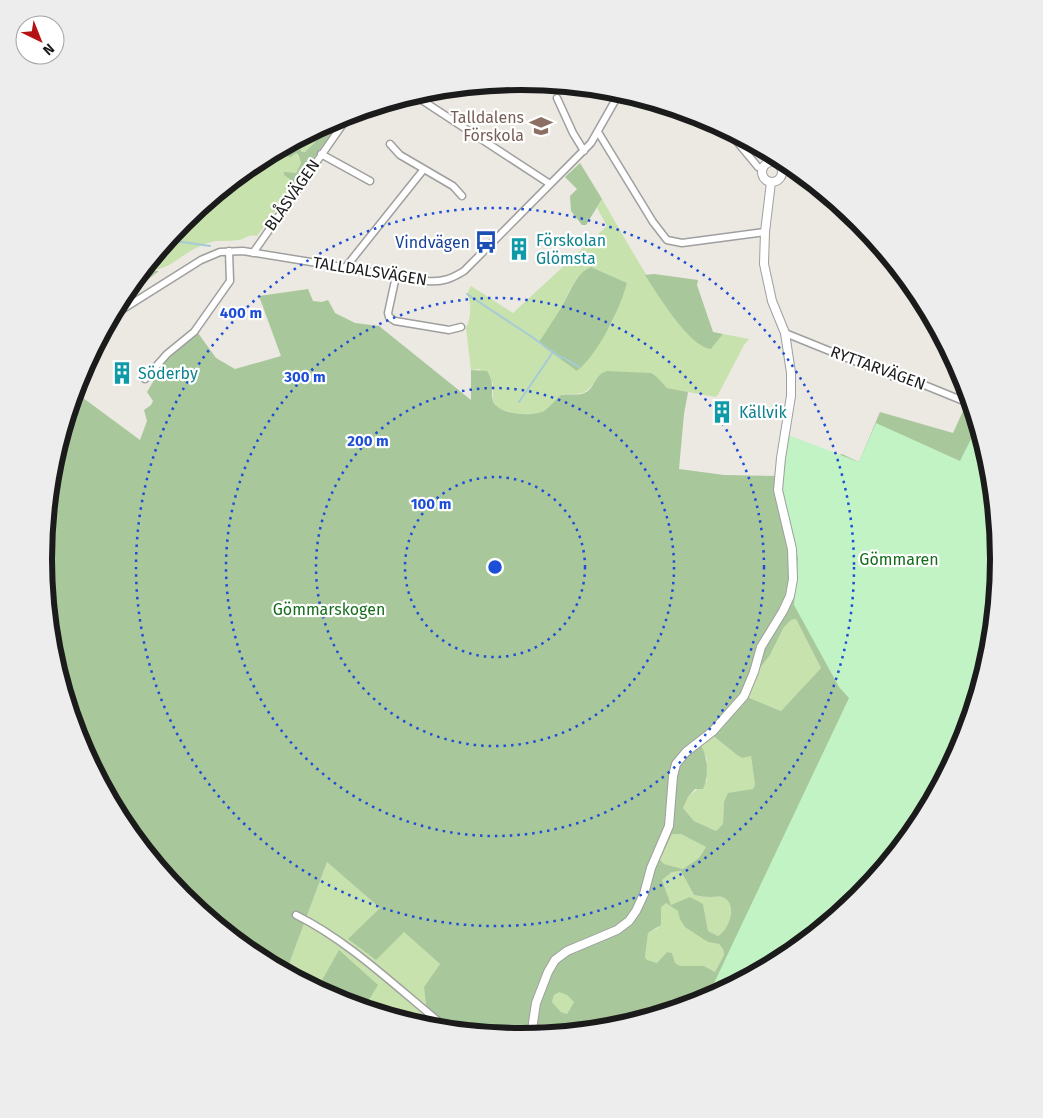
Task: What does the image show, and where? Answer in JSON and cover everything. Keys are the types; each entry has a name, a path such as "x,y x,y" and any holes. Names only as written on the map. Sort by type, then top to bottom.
{"street":[{"path":"557,98 573,133 584,150"},
{"name":"TALLDALSVÄGEN","path":"126,307 201,260 220,252 229,251 443,282 457,276 475,260 591,143 616,100"},
{"path":"423,101 550,184"},
{"name":"BLÅSVÄGEN","path":"253,253 341,126"},
{"path":"598,132 656,227 667,240 677,244 765,232"},
{"path":"738,143 758,167 763,169"},
{"path":"390,144 400,156 453,186 462,196"},
{"path":"321,154 370,181"},
{"path":"770,162 763,169 762,174 765,179 771,182 780,178 782,173 780,167"},
{"path":"345,268 424,169"},
{"path":"782,173 786,172"},
{"path":"532,1028 536,1003 548,972 555,960 567,951 617,930 629,921 636,911 644,894 651,868 669,826 673,776 676,764 686,752 713,731 744,696 754,672 761,647 790,596 793,579 792,548 778,490 791,396 791,374 785,333 772,301 767,282 764,252 771,182"},
{"path":"144,379 167,354 194,332 230,281 229,251"},
{"path":"396,276 388,313 391,320 449,330 461,326"},
{"name":"RYTTARVÄGEN","path":"785,333 963,401"},
{"path":"296,915 327,933 365,961 436,1020"}],"green space":[{"path":"334,129 292,188 293,181 284,175 284,172 296,173 301,163 296,153 291,157 282,156 304,144 300,149 302,152 305,152 320,136"},
{"path":"320,136 305,152 302,152 300,149 304,144"},
{"path":"296,153 301,163 296,173 292,174 290,179 293,181 292,188 257,236 249,236 239,240 209,242 160,269 151,271 190,227 212,206 261,169 283,155"},
{"path":"580,163 602,199 586,225 582,225 571,211 570,196 577,189 565,177"},
{"path":"602,199 668,308 684,329 699,344 711,349 723,334 749,339 718,395 715,397 667,388 657,377 593,384 582,393 561,395 547,409 536,414 516,413 497,408 493,400 493,383 479,369 471,370 466,328 470,311 470,302 467,294 471,286 513,313 607,226 597,208","holes":["591,267 627,283 612,323 587,360 577,370 548,349 564,303 576,280 583,272"]},
{"path":"591,267 627,283 608,330 593,353 577,371 539,342 561,308 573,284 581,274"},
{"path":"151,271 159,271 141,285"},
{"path":"654,274 698,280 697,285 713,332 723,334 711,349 693,339 674,318 645,275"},
{"name":"Gömmarskogen","path":"308,289 313,301 322,302 328,300 335,313 355,323 379,326 471,400 471,370 487,371 492,384 493,401 496,406 516,414 539,413 544,411 561,395 585,393 603,372 651,373 667,388 688,392 679,469 724,475 779,476 842,454 859,462 880,412 953,433 965,406 975,438 981,468 989,528 989,590 986,620 975,680 955,738 928,794 894,845 853,891 831,912 782,949 756,965 729,980 672,1003 643,1012 583,1024 522,1028 491,1027 428,1018 424,987 440,964 404,932 376,960 348,939 380,908 327,862 288,966 261,949 212,912 190,891 149,845 132,820 101,766 77,710 62,650 54,590 52,559 57,498 68,438 81,397 140,440 147,421 144,410 153,401 147,392 153,382 154,373 161,363 198,333 216,358 235,369 281,356 259,296","holes":["796,619 821,668 781,711 747,697 760,668 770,655 784,627 791,620","711,734 742,758 751,756 755,785 753,789 728,793 724,802 723,824 716,831 694,821 683,808 688,797 695,789 703,789 705,784 707,766 705,754 700,744","672,834 681,834 706,847 699,858 683,869 664,864 660,860","681,871 694,895 722,897 730,905 729,923 718,936 708,931 703,904 690,897 671,905 662,880 672,872","666,903 678,911 685,927 708,942 719,944 723,949 724,955 715,972 704,966 680,966 675,963 672,953 667,952 657,963 647,960 645,957 648,933 661,925 661,907","559,992 567,995 574,1002 567,1014 561,1012 552,1002 554,995"]},
{"name":"Gömmaren","path":"876,423 960,461 974,434 986,498 990,559 986,620 975,680 966,710 942,766 928,794 894,845 853,891 807,931 756,965 712,987 849,698 839,687 794,605 798,559 782,486 788,435 859,462"},
{"path":"796,619 821,668 781,711 747,697 760,668 770,655 784,627 791,620"},
{"path":"711,734 742,758 751,756 755,785 753,789 724,802 723,824 716,831 694,821 683,808 688,797 707,781 705,769 707,759 700,744"},
{"path":"672,834 681,834 706,847 699,858 683,869 664,864 660,860"},
{"path":"327,862 380,908 349,939 404,932 440,964 424,987 428,1018 368,1002 377,985 339,951 321,983 288,966"},
{"path":"681,871 694,895 722,897 730,905 729,923 718,936 708,931 703,904 677,903 671,905 662,880 672,872"},
{"path":"666,903 679,911 680,919 708,942 719,944 723,949 724,955 715,972 704,966 680,966 675,963 672,953 667,952 657,963 647,961 645,957 648,933 658,928 661,906"},
{"path":"339,950 378,985 368,1002 321,983"},
{"path":"559,991 567,995 574,1002 567,1014 561,1012 552,1002 554,995"}],"waterway":[{"path":"177,241 210,246"},
{"path":"467,294 560,357 579,367"},
{"path":"519,402 553,352"}],"place":[{"name":"Talldalens Förskola","path":"541,126"},
{"name":"Vindvägen","path":"486,242"},
{"name":"Förskolan Glömsta","path":"519,249"},
{"name":"Söderby","path":"122,373"},
{"name":"Källvik","path":"722,412"}]}
